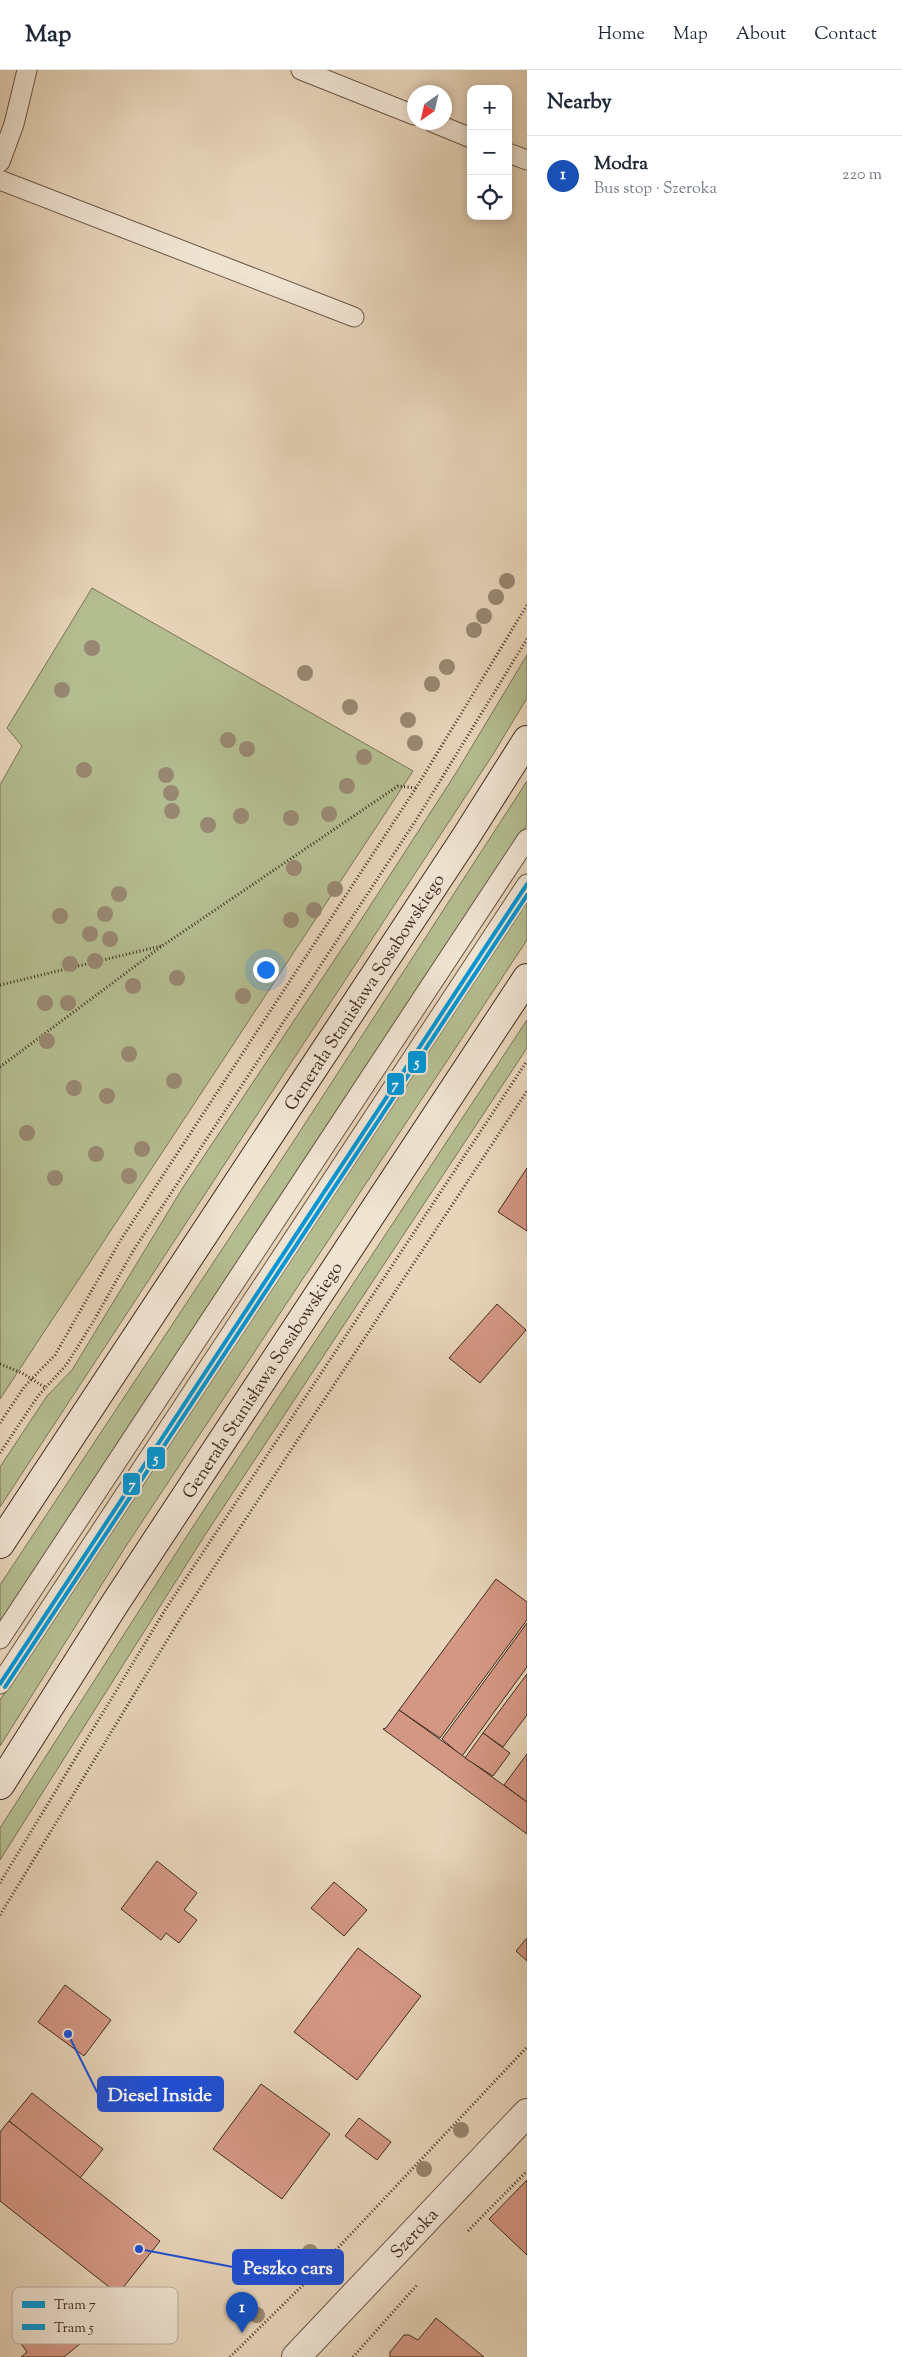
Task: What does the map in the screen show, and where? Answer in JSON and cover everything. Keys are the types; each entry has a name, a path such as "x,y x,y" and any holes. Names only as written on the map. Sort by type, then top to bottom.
{"main road":[{"name":"Generała Stanisława Sosabowskiego","path":"0,1544 460,846 527,740"},
{"name":"Generała Stanisława Sosabowskiego","path":"0,1785 120,1597 527,978"},
{"name":"Szeroka","path":"297,2355 527,2114"}],"lane":[{"path":"0,162 14,124 27,70"},
{"path":"301,70 407,112"},
{"path":"452,130 467,136"},
{"path":"512,154 527,160"},
{"path":"0,180 354,318"},
{"path":"0,1639 527,839"},
{"path":"0,1684 527,884"}],"path":[{"path":"0,1423 32,1379 55,1355 120,1242 416,788 527,605"},
{"path":"0,1453 94,1322 133,1251 418,817 527,639"},
{"path":"0,1067 162,946 398,786 416,788"},
{"path":"0,985 154,946 162,946"},
{"path":"0,1883 165,1610 527,1061"},
{"path":"0,1915 180,1618 527,1092"},
{"path":"0,1364 32,1379 46,1388"},
{"path":"230,2357 303,2286 527,2047"},
{"path":"464,2236 527,2171"},
{"path":"353,2357 422,2279"}],"green space":[{"path":"92,588 413,771 0,1399 0,785 22,746 7,728"},
{"path":"527,655 527,698 492,756 0,1507 0,1467 47,1396 72,1370 182,1189 359,923 456,773"},
{"path":"527,781 527,825 0,1627 0,1585 297,1136"},
{"path":"527,901 527,940 126,1546 0,1746 0,1700"},
{"path":"527,1020 527,1048 205,1535 0,1860 0,1828 194,1525"}],"building":[{"path":"527,1168 527,1231 498,1212"},
{"path":"497,1304 526,1330 480,1383 449,1358"},
{"path":"496,1579 527,1602 527,1620 440,1738 399,1710"},
{"path":"527,1623 527,1667 462,1756 442,1739"},
{"path":"527,1674 527,1715 503,1747 483,1733"},
{"path":"399,1710 527,1802 527,1834 383,1729 386,1728"},
{"path":"483,1733 510,1753 493,1776 465,1758"},
{"path":"527,1754 527,1802 504,1785"},
{"path":"157,1861 197,1893 184,1910 197,1920 179,1943 166,1933 161,1940 121,1909"},
{"path":"334,1882 367,1910 344,1936 311,1908"},
{"path":"527,1938 527,1961 516,1951"},
{"path":"358,1948 421,1996 357,2080 294,2032"},
{"path":"65,1985 111,2020 84,2056 38,2022"},
{"path":"261,2084 330,2134 282,2199 213,2149"},
{"path":"32,2093 103,2149 80,2178 9,2121"},
{"path":"359,2118 391,2142 377,2160 345,2136"},
{"path":"9,2121 160,2241 124,2287 109,2287 0,2201 0,2132"},
{"path":"527,2180 527,2255 489,2219"},
{"path":"436,2318 484,2357 390,2357 390,2352 404,2335 409,2335 418,2340"},
{"path":"21,2344 80,2344 64,2357 21,2357 27,2352"}],"tram line":[{"name":"7","path":"0,1684 527,884"},
{"name":"5","path":"5,1687 527,895"}],"place":[{"name":"Diesel Inside","path":"68,2034"},
{"name":"Peszko cars","path":"139,2249"},
{"name":"Modra","path":"242,2333"}]}
